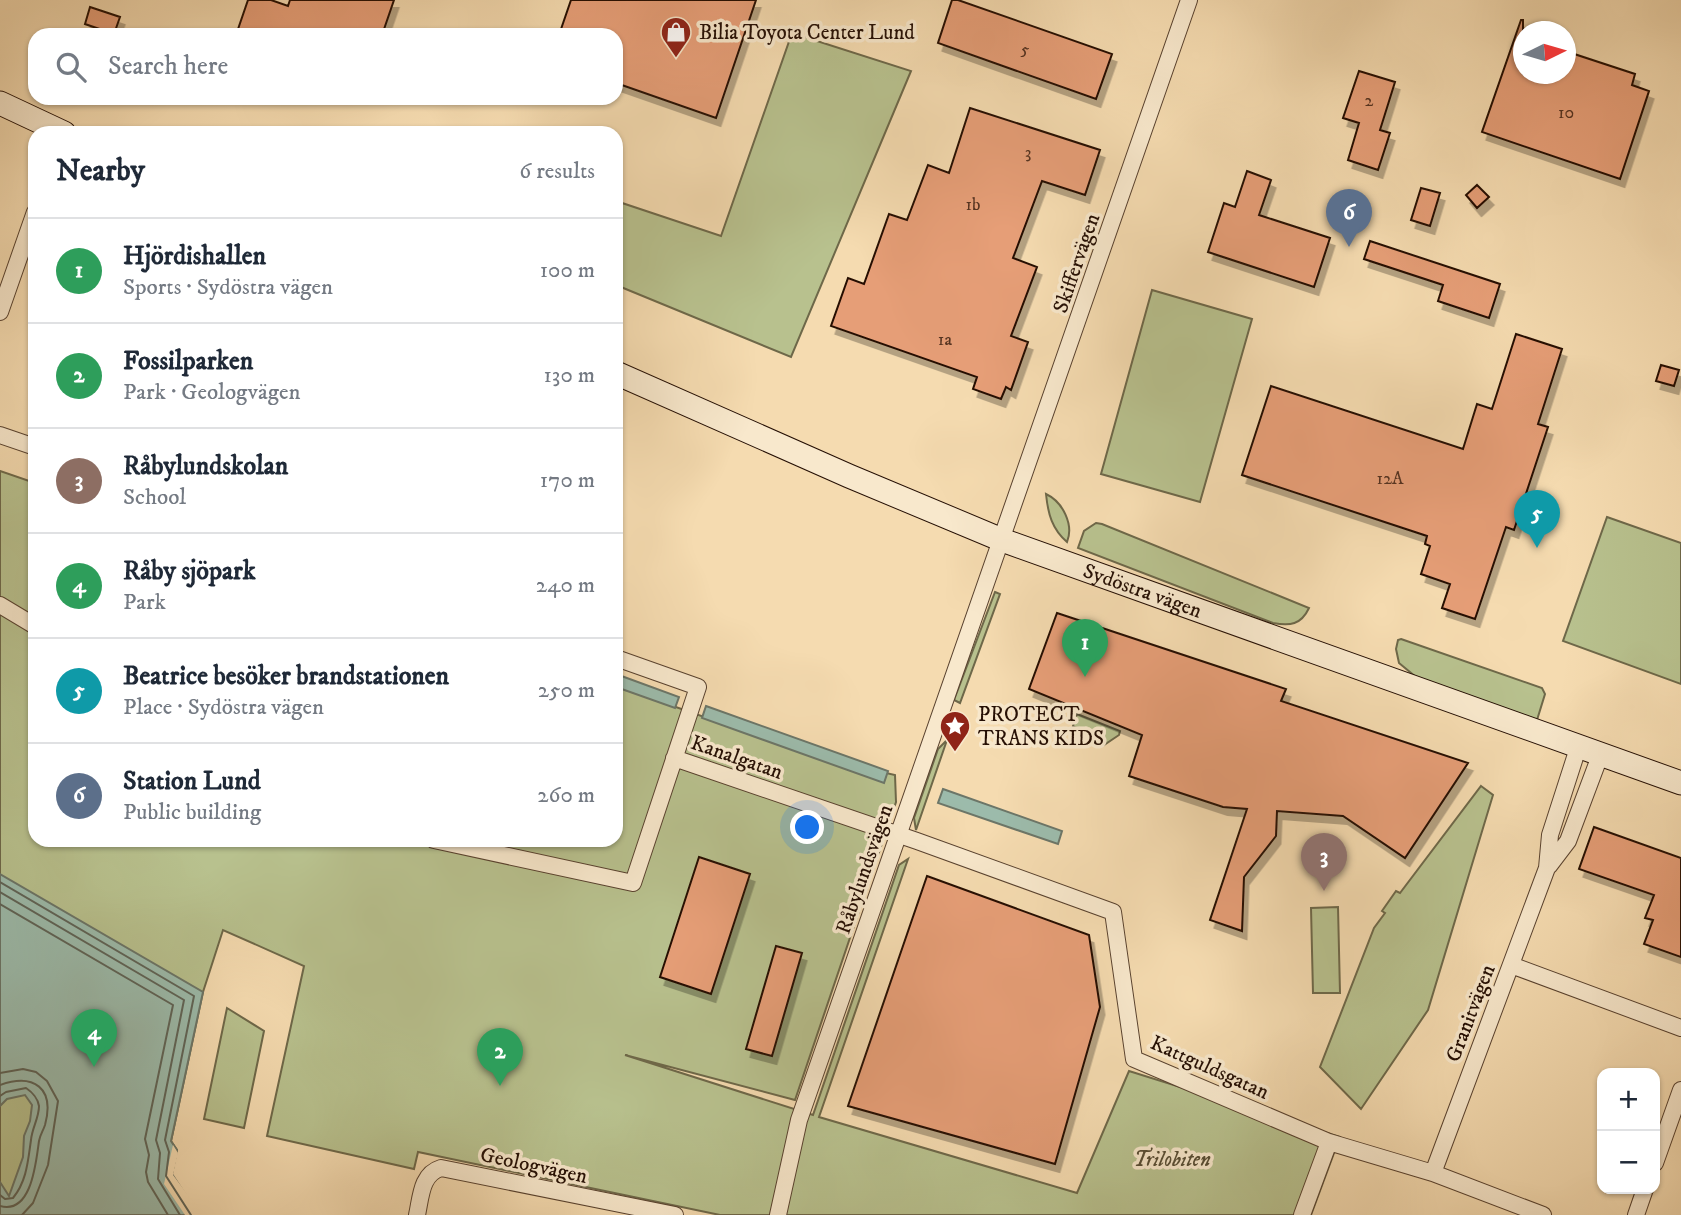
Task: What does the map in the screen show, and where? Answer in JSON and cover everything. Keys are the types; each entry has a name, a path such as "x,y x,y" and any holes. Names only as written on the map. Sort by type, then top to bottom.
{"main road":[{"path":"0,103 48,126"},
{"name":"Sydöstra vägen","path":"623,376 849,477 1002,540 1681,783"}],"street":[{"name":"Skiffervägen","path":"1002,540 1186,1"},
{"path":"0,312 28,232"},
{"path":"0,435 28,445"},
{"name":"Råbylundsvägen","path":"778,1215 799,1119 1002,540"},
{"path":"0,605 28,622"},
{"name":"Kanalgatan","path":"623,660 698,687 674,758 898,835"},
{"name":"Granitvägen","path":"1548,868 1550,835 1579,745"},
{"name":"Granitvägen","path":"1433,1173 1548,868 1567,841 1601,753"},
{"path":"466,847 633,883 674,758"},
{"name":"Kattguldsgatan","path":"898,835 1114,912 1134,1059 1329,1142 1433,1173 1543,1215"},
{"path":"1511,965 1681,1028"},
{"path":"1660,1149 1681,1090"},
{"path":"1301,1215 1329,1142"},
{"name":"Geologvägen","path":"417,1215 425,1181 429,1174 441,1168 603,1208 675,1215"},
{"path":"1636,1215 1643,1194"}],"green space":[{"path":"792,33 911,71 791,357 623,288 623,203 721,236"},
{"path":"1152,290 1252,319 1200,502 1101,474"},
{"name":"Trilobiten","path":"0,471 28,481 28,847 623,847 623,688 821,758 895,775 896,802 795,1100 625,1055 813,1115 899,865 908,859 819,1117 1077,1193 1129,1071 1340,1137 1311,1215 720,1215 418,1152 414,1169 267,1136 304,966 223,930 203,992 171,1141 177,1150 172,1174 0,1215"},
{"path":"1046,494 1062,508 1068,521 1067,542 1052,521"},
{"path":"1607,517 1681,543 1681,684 1563,641"},
{"path":"1096,523 1309,608 1299,621 1273,623 1078,548 1084,531"},
{"path":"995,592 1000,594 960,703 954,700"},
{"path":"1398,640 1542,688 1545,694 1537,720 1416,677 1399,663 1396,649"},
{"path":"1077,714 1120,731 1119,735 1104,745 1073,726"},
{"path":"947,740 916,830 914,818 938,749"},
{"path":"1481,786 1493,795 1428,1010 1361,1109 1320,1067 1374,928 1385,913 1382,911 1396,891 1400,893"},
{"path":"1338,907 1340,993 1313,993 1311,908"},
{"path":"227,1008 264,1031 244,1128 204,1119"}],"water":[{"path":"623,677 679,697 675,708 623,689"},
{"path":"706,706 888,771 884,783 702,718"},
{"path":"943,789 1062,831 1058,844 938,803"},
{"path":"0,874 203,992 171,1141 177,1150 172,1174 199,1215 0,1215 0,1182 9,1196 23,1157 24,1136 32,1105 25,1095 7,1099 0,1106"}],"pier":[{"path":"173,1145 178,1153 173,1175 203,1215 185,1215 164,1184"}],"building":[{"path":"248,0 271,0 288,6 290,0 394,0 384,28 238,28"},
{"name":"Bilia Toyota Center Lund","path":"571,0 756,0 716,118 623,85 623,28 561,28"},
{"path":"952,0 1112,54 1096,99 938,43"},
{"path":"90,7 120,17 116,28 97,28 85,24"},
{"path":"1513,43 1513,84 1576,84 1576,55 1635,74 1632,85 1649,91 1620,179 1482,132"},
{"path":"1359,71 1395,82 1380,130 1390,133 1378,170 1348,160 1359,123 1343,118"},
{"path":"970,108 1100,150 1085,195 1042,181 1013,258 1037,267 1011,336 1028,342 1011,390 1006,387 1001,399 973,389 977,377 831,326 848,278 864,284 889,214 907,220 928,165 949,173"},
{"path":"1247,171 1271,180 1259,215 1330,238 1314,287 1208,252 1224,203 1235,207"},
{"path":"1477,185 1489,197 1477,208 1466,195"},
{"path":"1421,188 1440,193 1430,226 1411,220"},
{"path":"1370,241 1500,284 1489,318 1438,301 1443,285 1364,259"},
{"path":"1516,334 1562,349 1538,424 1548,427 1514,530 1506,527 1475,619 1442,608 1450,584 1421,574 1430,546 1425,544 1427,536 1242,475 1271,386 1463,449 1477,404 1492,409"},
{"path":"1661,365 1679,370 1674,386 1656,381"},
{"path":"1057,613 1286,689 1281,701 1468,763 1405,858 1343,816 1277,811 1276,836 1244,877 1242,931 1210,920 1247,809 1223,807 1129,776 1142,735 1029,689"},
{"path":"1594,827 1681,858 1681,957 1644,944 1653,920 1645,918 1654,895 1579,869"},
{"path":"699,857 750,874 711,994 660,977"},
{"path":"927,876 1089,935 1100,1007 1055,1164 848,1106"},
{"path":"776,946 802,953 772,1056 746,1049"}],"place":[{"name":"Bilia Toyota Center Lund","path":"676,59"},
{"name":"Station Lund","path":"1349,247"},
{"name":"Beatrice besöker brandstationen","path":"1537,548"},
{"name":"Hjördishallen","path":"1085,677"},
{"name":"PROTECT TRANS KIDS","path":"955,753"},
{"name":"Råbylundskolan","path":"1324,891"},
{"name":"Råby sjöpark","path":"94,1067"},
{"name":"Fossilparken","path":"500,1086"}]}
